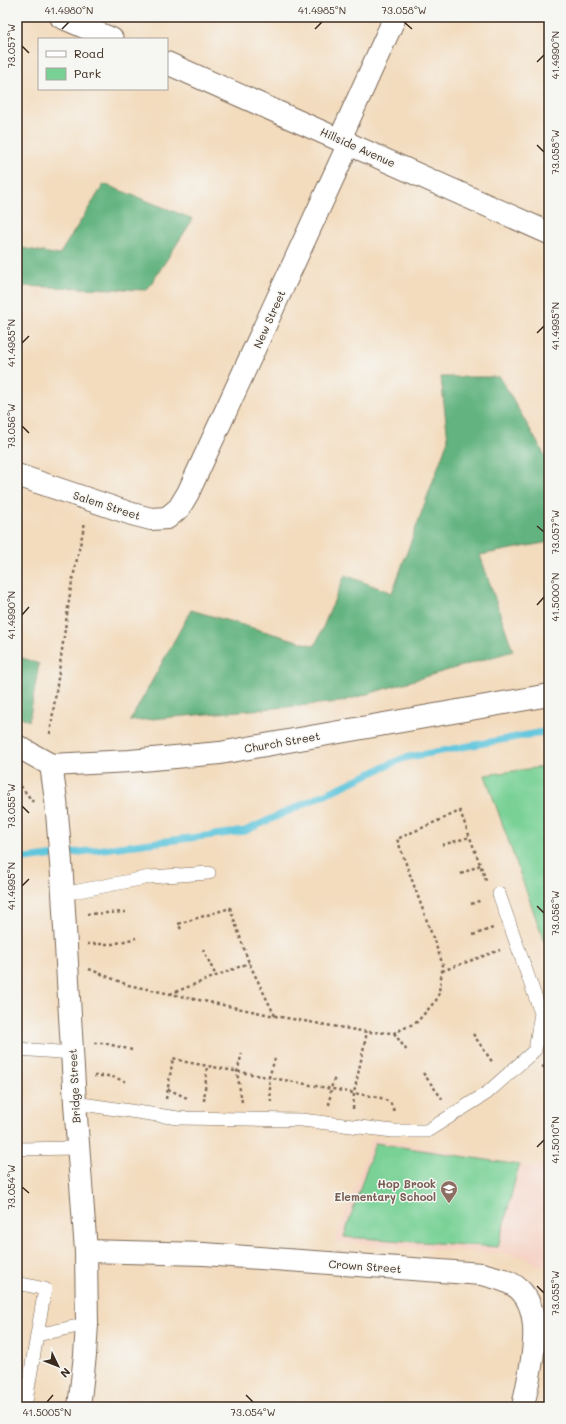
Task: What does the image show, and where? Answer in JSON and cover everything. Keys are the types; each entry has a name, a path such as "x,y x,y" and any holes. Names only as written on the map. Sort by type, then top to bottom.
{"street":[{"path":"62,17 110,38"},
{"name":"New Street","path":"188,494 344,141 395,17"},
{"name":"Hillside Avenue","path":"168,63 549,233"},
{"name":"Salem Street","path":"17,475 151,519 167,518 180,508 188,494"},
{"name":"Church Street","path":"51,765 130,761 220,753 549,694"},
{"path":"17,746 51,765"},
{"name":"Bridge Street","path":"51,765 59,828 63,885 81,1048 75,1103 86,1251 87,1324 85,1362 79,1407"},
{"name":"Crown Street","path":"86,1251 212,1255 482,1274 502,1279 519,1288 530,1303 534,1322 533,1349 523,1407"}],"lane":[{"path":"63,885 209,873"},
{"path":"75,1103 178,1118 203,1112 245,1119 302,1120 404,1131 427,1131 487,1094 535,1050 541,1013 499,894"},
{"path":"18,1049 81,1048"},
{"path":"17,1149 78,1148"},
{"path":"17,1283 45,1289 24,1407"},
{"path":"37,1335 87,1324"}],"path":[{"path":"50,734 71,587 90,500"},
{"path":"85,968 128,985 170,994 275,1016 367,1032 394,1033 417,1022 438,998 442,971 442,965 397,839 460,811 491,896 499,894"},
{"path":"442,845 470,837"},
{"path":"461,874 480,865"},
{"path":"181,929 178,924 230,908 249,963 275,1016"},
{"path":"87,914 126,912"},
{"path":"85,943 113,944 136,938"},
{"path":"442,971 517,944"},
{"path":"203,949 216,976"},
{"path":"170,994 249,963"},
{"path":"352,1126 354,1093 367,1032"},
{"path":"394,1033 407,1051"},
{"path":"473,1034 504,1078"},
{"path":"81,1048 104,1043 132,1050"},
{"path":"242,1053 237,1072 245,1119"},
{"path":"164,1116 173,1058 237,1072 381,1098 390,1102 404,1131"},
{"path":"272,1120 269,1077 275,1059"},
{"path":"168,1089 203,1112 207,1066"},
{"path":"423,1073 453,1114"},
{"path":"92,1076 110,1076 127,1082"},
{"path":"326,1123 330,1088 335,1077"}],"shaded area":[{"name":"Hop Brook Elementary School","path":"373,1138 532,1167 549,1163 549,1270 542,1265 539,1267 521,1256 509,1254 335,1242"}],"green space":[{"path":"104,184 193,219 147,290 17,286 17,247 59,255"},
{"path":"441,377 500,377 549,461 549,542 480,555 513,651 340,702 130,721 191,610 315,646 345,575 392,593 448,440"},
{"path":"17,656 39,664 29,721 17,715"},
{"path":"549,766 549,955 485,775"},
{"name":"Hop Brook Elementary School","path":"375,1143 519,1165 498,1247 344,1237"}],"waterway":[{"path":"17,860 245,831 404,758 549,731"}],"place":[{"name":"Hop Brook Elementary School","path":"449,1204"}]}
